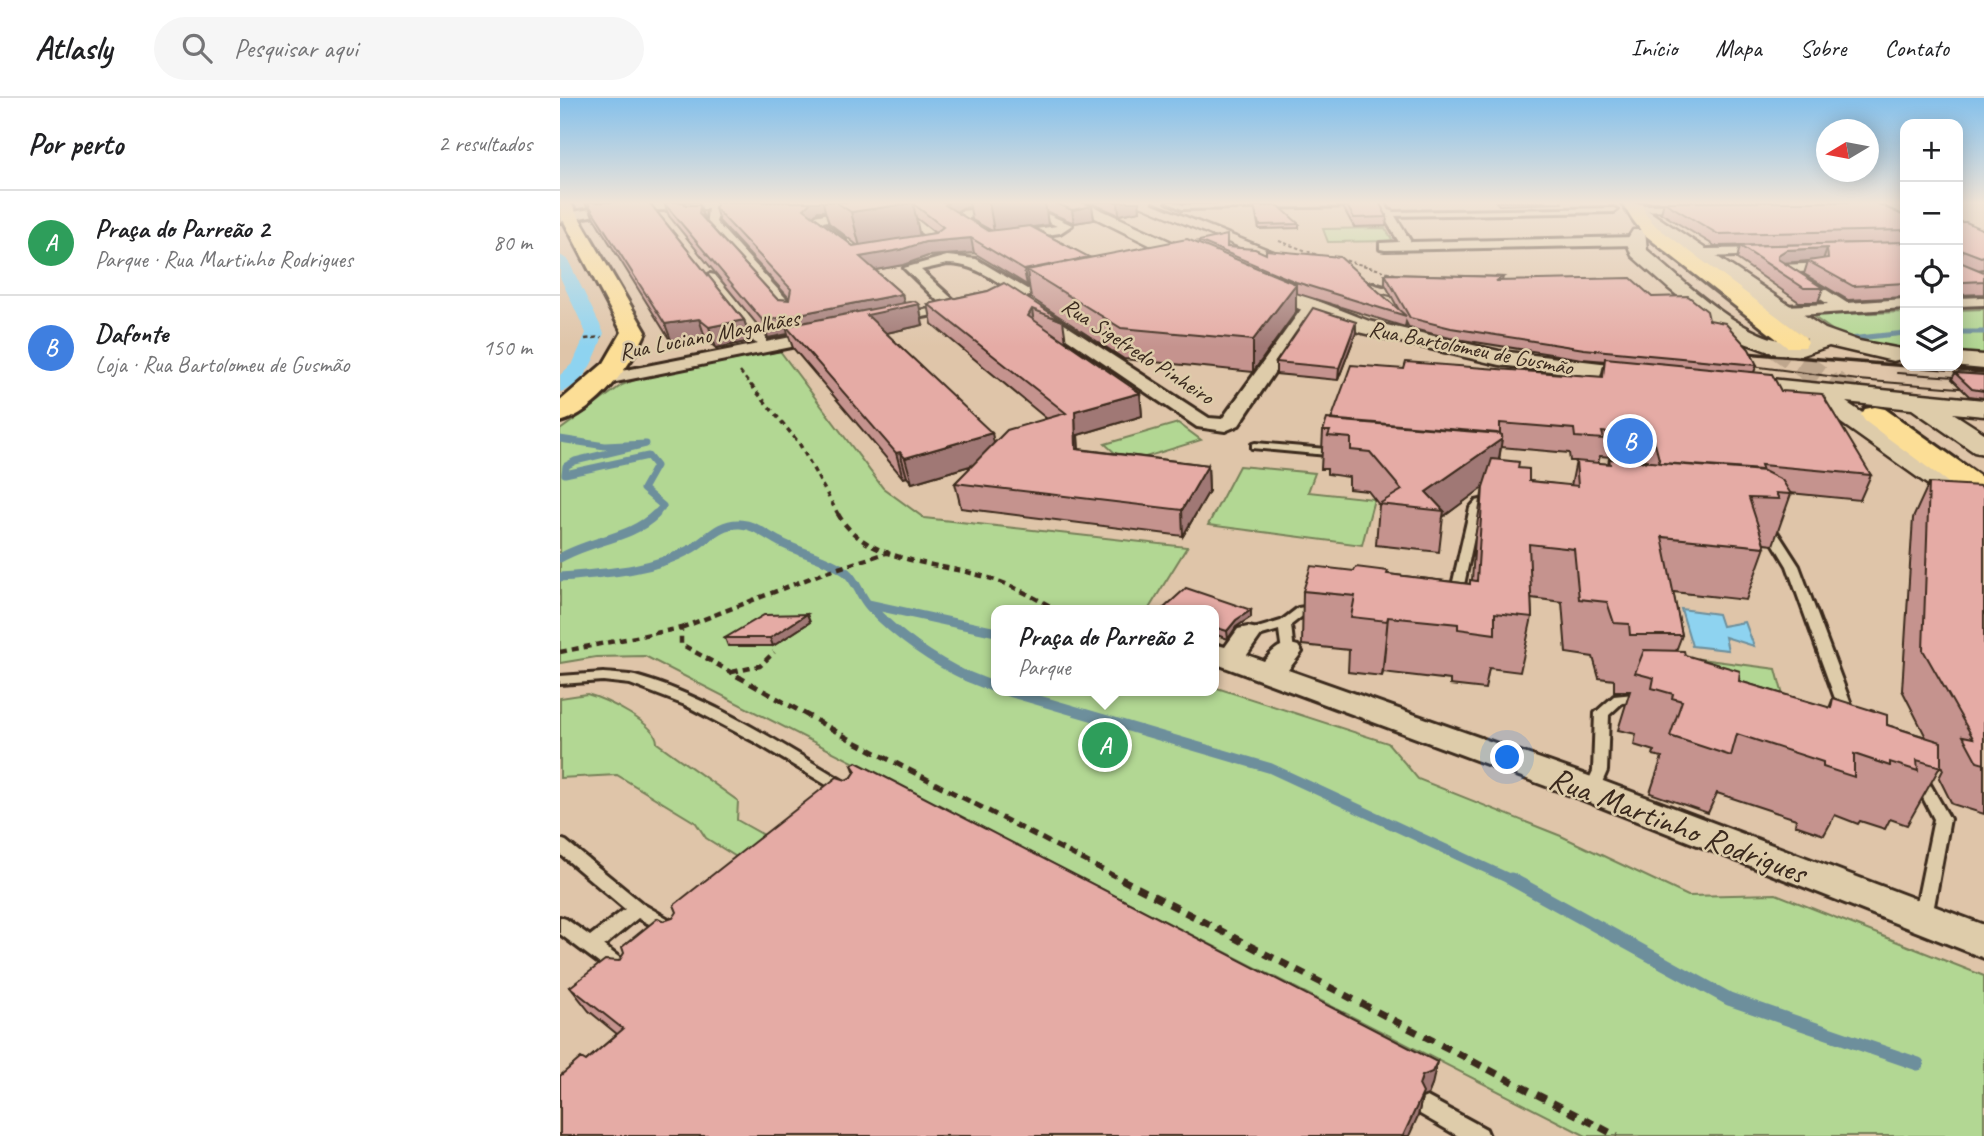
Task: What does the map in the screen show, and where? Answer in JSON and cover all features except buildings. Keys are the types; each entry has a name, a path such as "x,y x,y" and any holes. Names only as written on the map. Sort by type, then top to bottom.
{"main road":[{"path":"561,413 606,379 625,355 634,332 587,250"},
{"path":"1654,250 1771,343"},
{"path":"1678,250 1810,346"},
{"path":"1890,414 1984,466"},
{"path":"1890,414 1984,494"}],"street":[{"path":"735,250 789,310"},
{"name":"Rua Bartolomeu de Gusmão","path":"1175,250 1362,326 1499,358 1585,371 1679,379"},
{"path":"1639,250 1747,339 1771,346 1810,346 1899,355"},
{"path":"1698,250 1784,311 1810,346"},
{"path":"1702,253 1783,251"},
{"path":"1165,264 1191,258"},
{"path":"954,308 911,268 955,259 972,260 1018,295"},
{"path":"698,264 760,339"},
{"path":"1843,307 1783,268 1900,264"},
{"path":"869,326 1088,280"},
{"name":"Rua Sigefredo Pinheiro","path":"1018,295 1204,424 1214,426 1232,421 1310,307"},
{"path":"1963,302 1984,301"},
{"path":"1784,311 1900,304"},
{"name":"Rua Luciano Magalhães","path":"606,379 726,355 783,347 843,331"},
{"path":"1963,360 1984,362"},
{"path":"1706,381 1812,391 1974,439"},
{"path":"1812,391 1890,414 1984,514"},
{"path":"1974,439 1932,416 1909,410 1866,411 1861,416 1890,414 1984,408"},
{"name":"Rua Martinho Rodrigues","path":"1230,649 1279,662 1592,790 1984,942"}],"lane":[{"path":"1255,446 1348,454"},
{"path":"1452,612 1475,508 1479,503 1507,497"},
{"path":"1748,514 1770,526 1793,566 1854,731"},
{"path":"1230,649 1285,624 1302,611 1329,610"},
{"path":"1279,662 1285,624"},
{"path":"560,680 603,677 632,680 690,702 758,737 854,794"},
{"path":"1592,790 1600,771 1602,713 1619,699 1659,697"},
{"path":"1900,775 1925,788 1942,819 1923,920"},
{"path":"560,845 637,909 680,935"},
{"path":"591,946 637,909"},
{"path":"560,924 629,976"},
{"path":"1427,1107 1479,1136"}],"path":[{"path":"1303,250 1318,256"},
{"path":"1310,258 1330,256 1405,276"},
{"path":"1359,271 1367,268"},
{"path":"585,339 602,337"},
{"path":"726,355 799,443 845,526 866,544 991,578 1048,605"},
{"path":"560,652 681,628 823,573 890,552"},
{"path":"681,628 681,644 867,748 1617,1136"},
{"path":"731,672 761,666 774,652"}],"green space":[{"path":"1984,309 1984,357 1963,355 1963,310"},
{"path":"1900,312 1900,350 1849,342 1811,315"},
{"path":"780,351 883,488 924,518 1187,547 1151,605 991,605 991,696 1219,696 1219,689 1388,743 1418,779 1561,836 1688,896 1776,894 1984,976 1984,1136 1586,1136 645,656 596,657 560,663 560,430 622,385 640,378"},
{"path":"1178,423 1201,440 1126,463 1105,444"},
{"path":"1239,466 1315,473 1308,492 1374,499 1362,545 1208,525"},
{"path":"1685,657 1776,669 1786,707"},
{"path":"587,694 640,720 655,736 657,743 738,801 737,820 787,848 759,871 706,838 696,823 617,775 560,778 560,698"}],"water":[{"path":"1681,609 1718,614 1722,626 1745,622 1754,646 1725,637 1728,650 1692,646"}],"waterway":[{"path":"560,260 595,333 582,365 560,386"},
{"path":"1963,332 1984,332"},
{"path":"1849,339 1900,334"},
{"path":"560,439 605,446 646,444 575,461 566,466 565,474 648,456 656,466 643,489 663,506 655,515"},
{"path":"560,558 635,529 655,515"},
{"path":"560,577 626,570 658,563 689,550 725,526 746,525 846,572 867,603 892,628 930,656 967,676"},
{"path":"868,604 991,631"},
{"path":"967,676 991,686"},
{"path":"1024,696 1270,768 1514,881"},
{"path":"1511,879 1729,999 1918,1064"}],"tunnel":[{"path":"1771,343 1834,387"},
{"path":"1832,385 1875,415"}],"tram line":[{"path":"1245,250 1256,255"},
{"path":"1363,289 1410,301"},
{"path":"1737,364 1858,380 1984,390"},
{"path":"1897,373 1984,379"}],"railway":[{"path":"1273,250 1289,257"},
{"path":"1349,276 1378,284"},
{"path":"1372,282 1406,292"},
{"path":"1733,352 1984,372"}],"place":[{"name":"Dafonte","path":"1630,441"},
{"name":"Praça do Parreão 2","path":"1105,745"}]}
